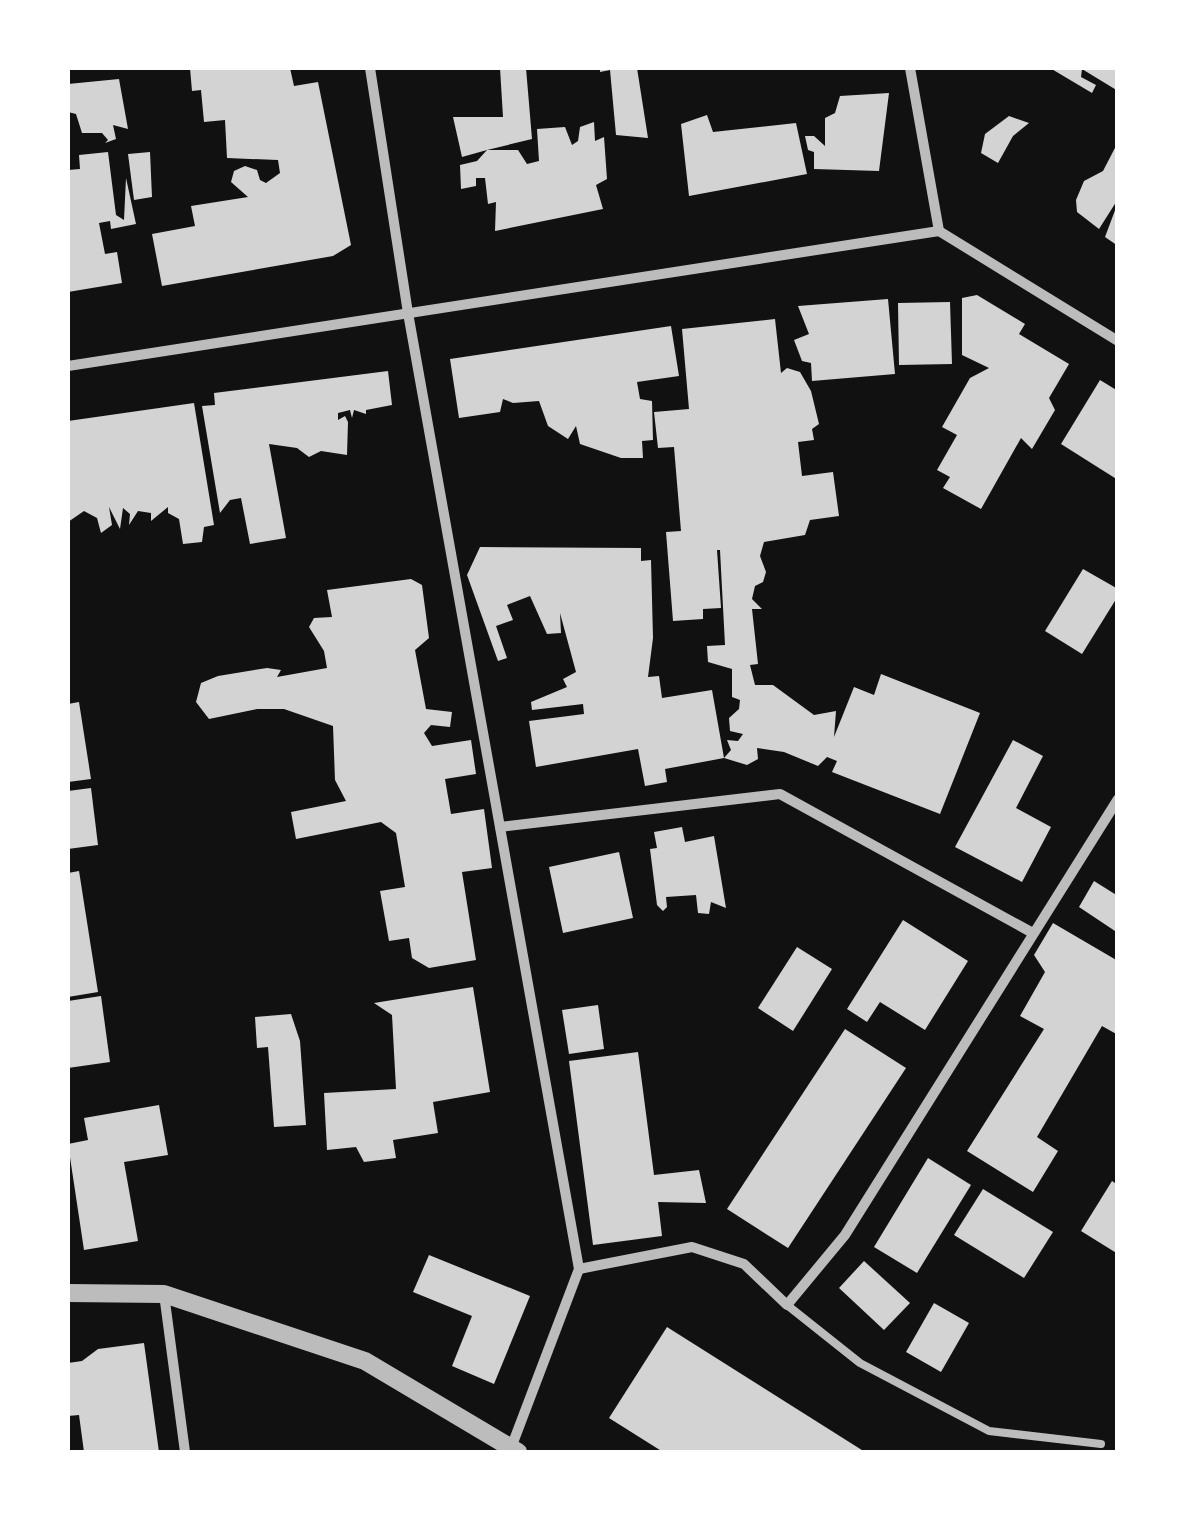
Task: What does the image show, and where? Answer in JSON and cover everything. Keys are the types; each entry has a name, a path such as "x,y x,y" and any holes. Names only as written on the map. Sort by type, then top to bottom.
{"street":[{"path":"68,1293 164,1294 365,1361 514,1450 579,1269 408,313 370,68"},
{"path":"910,68 939,231"},
{"path":"68,366 939,231 1118,340"},
{"path":"500,827 780,794 1031,932"},
{"path":"579,1269 692,1247 744,1264 787,1305 845,1235 1118,798"},
{"path":"164,1294 185,1452"}],"lane":[{"path":"787,1305 860,1364 989,1430 1101,1444"}],"building":[{"path":"190,68 290,68 294,86 318,82 351,245 333,256 162,286 152,234 195,226 191,206 248,197 231,182 234,171 245,166 257,170 260,180 266,183 280,173 278,160 227,158 225,120 204,122 201,90 192,91"},
{"path":"500,68 526,68 532,139 462,157 453,117 503,117"},
{"path":"600,68 637,68 648,138 616,135 610,70 600,72"},
{"path":"1050,68 1118,68 1118,91 1082,69 1081,77 1096,85 1092,93"},
{"path":"119,79 128,129 113,125 116,139 105,143 108,140 102,133 82,133 76,114 68,112 68,84"},
{"path":"889,93 879,171 814,169 814,152 808,150 805,136 814,136 825,146 825,118 835,113 840,96"},
{"path":"707,115 713,132 796,123 807,174 689,196 681,124"},
{"path":"1009,116 1029,123 1013,136 998,163 981,153 985,134"},
{"path":"594,122 595,141 604,137 607,179 596,185 603,209 495,231 496,202 488,204 485,178 476,178 476,186 461,189 460,165 477,161 487,150 518,150 527,164 539,161 537,129 565,127 572,145 578,141 580,127"},
{"path":"1118,142 1118,199 1099,229 1077,212 1076,200 1084,181 1103,171"},
{"path":"108,152 116,215 124,220 126,178 136,224 111,229 110,221 99,223 105,254 117,252 122,283 68,292 68,170 80,169 79,155"},
{"path":"150,152 152,197 134,200 128,154"},
{"path":"1118,205 1118,246 1105,237"},
{"path":"977,295 1025,324 1019,334 1069,364 1049,398 1055,410 1032,449 1021,438 981,509 943,488 950,477 937,470 957,435 942,427 970,378 989,368 962,355 962,298"},
{"path":"888,299 895,374 812,381 811,363 802,361 794,340 809,334 798,306"},
{"path":"950,302 952,364 899,365 898,303"},
{"path":"775,319 781,373 787,368 800,372 811,391 819,424 812,429 814,440 798,442 802,476 833,472 839,516 810,520 805,535 764,542 760,556 766,572 763,582 755,586 752,599 762,609 752,609 758,664 750,665 755,685 773,685 814,715 836,711 834,737 854,687 874,695 881,674 980,713 940,814 832,772 837,761 827,757 818,766 784,752 757,748 758,759 747,765 724,758 731,750 727,740 738,741 743,734 730,731 729,718 739,709 740,700 732,697 732,669 708,662 707,646 725,645 720,550 721,608 703,609 703,619 673,621 666,532 681,531 674,447 658,448 654,412 689,409 682,329"},
{"path":"671,326 679,376 637,382 640,399 652,401 653,440 642,441 643,458 621,458 580,444 576,426 568,439 548,426 539,401 513,403 503,399 500,412 459,418 450,359"},
{"path":"388,371 392,405 366,410 366,414 354,410 352,418 350,410 338,413 338,420 345,416 348,422 347,455 321,451 309,457 297,448 269,444 286,538 250,544 241,498 230,500 220,513 202,406 215,405 214,393"},
{"path":"1100,380 1118,391 1118,480 1061,444"},
{"path":"194,403 214,525 204,527 202,542 183,544 179,519 168,513 168,507 151,521 151,513 138,511 129,525 130,514 123,508 120,529 109,507 112,525 101,533 97,518 84,511 68,522 68,421"},
{"path":"480,547 641,548 641,561 651,560 653,638 648,677 659,676 662,698 712,690 724,758 665,769 667,782 645,786 638,749 536,767 529,721 584,714 583,704 532,710 531,702 567,687 563,679 576,672 560,613 561,633 547,634 530,596 507,605 513,620 496,626 507,658 498,661 467,575"},
{"path":"1083,569 1118,589 1118,596 1082,654 1045,631"},
{"path":"411,579 422,585 429,638 415,650 426,709 452,712 450,727 431,725 424,733 432,746 471,740 476,774 445,779 451,814 484,809 492,868 462,872 476,960 429,968 412,958 409,938 389,941 380,891 405,887 396,833 381,822 296,839 291,812 346,801 335,780 333,726 284,709 257,709 209,719 196,702 201,683 218,676 267,668 281,670 277,677 327,668 324,651 309,627 314,618 332,617 327,590"},
{"path":"79,702 91,779 68,782 68,704"},
{"path":"1013,740 1043,756 1016,808 1051,827 1022,882 955,847"},
{"path":"91,788 98,845 68,849 68,791"},
{"path":"682,827 685,842 714,836 726,908 711,902 709,914 698,913 696,895 666,897 667,907 663,911 657,905 650,849 657,848 654,832"},
{"path":"619,852 633,918 563,933 549,867"},
{"path":"79,871 98,992 68,997 68,873"},
{"path":"1094,881 1118,896 1118,933 1079,907"},
{"path":"903,920 968,961 925,1030 880,1002 867,1022 847,1009"},
{"path":"1053,923 1118,961 1118,1035 1102,1026 1037,1137 1058,1151 1033,1192 967,1151 1044,1029 1020,1016 1045,972 1034,955"},
{"path":"797,947 832,969 793,1031 758,1008"},
{"path":"473,987 490,1092 433,1102 438,1133 393,1140 396,1158 364,1162 356,1147 327,1150 324,1093 396,1089 392,1015 374,1003"},
{"path":"101,996 110,1062 68,1068 68,1001"},
{"path":"598,1005 604,1049 569,1054 562,1010"},
{"path":"291,1014 300,1041 306,1125 274,1127 268,1047 257,1048 255,1017"},
{"path":"845,1029 906,1068 788,1248 727,1209"},
{"path":"638,1052 654,1175 699,1170 706,1203 658,1202 662,1236 593,1245 569,1061"},
{"path":"159,1105 168,1155 124,1162 138,1241 84,1250 68,1144 88,1140 84,1118"},
{"path":"928,1158 971,1185 917,1273 874,1247"},
{"path":"1112,1181 1118,1185 1118,1254 1081,1231"},
{"path":"983,1189 1053,1232 1024,1278 954,1235"},
{"path":"429,1255 530,1296 494,1384 452,1366 472,1316 413,1292"},
{"path":"864,1261 910,1303 884,1330 839,1288"},
{"path":"934,1303 969,1323 941,1372 906,1352"},
{"path":"667,1327 865,1452 663,1452 609,1418"},
{"path":"144,1343 159,1452 84,1452 79,1415 68,1416 68,1363 82,1361 98,1349"}]}
